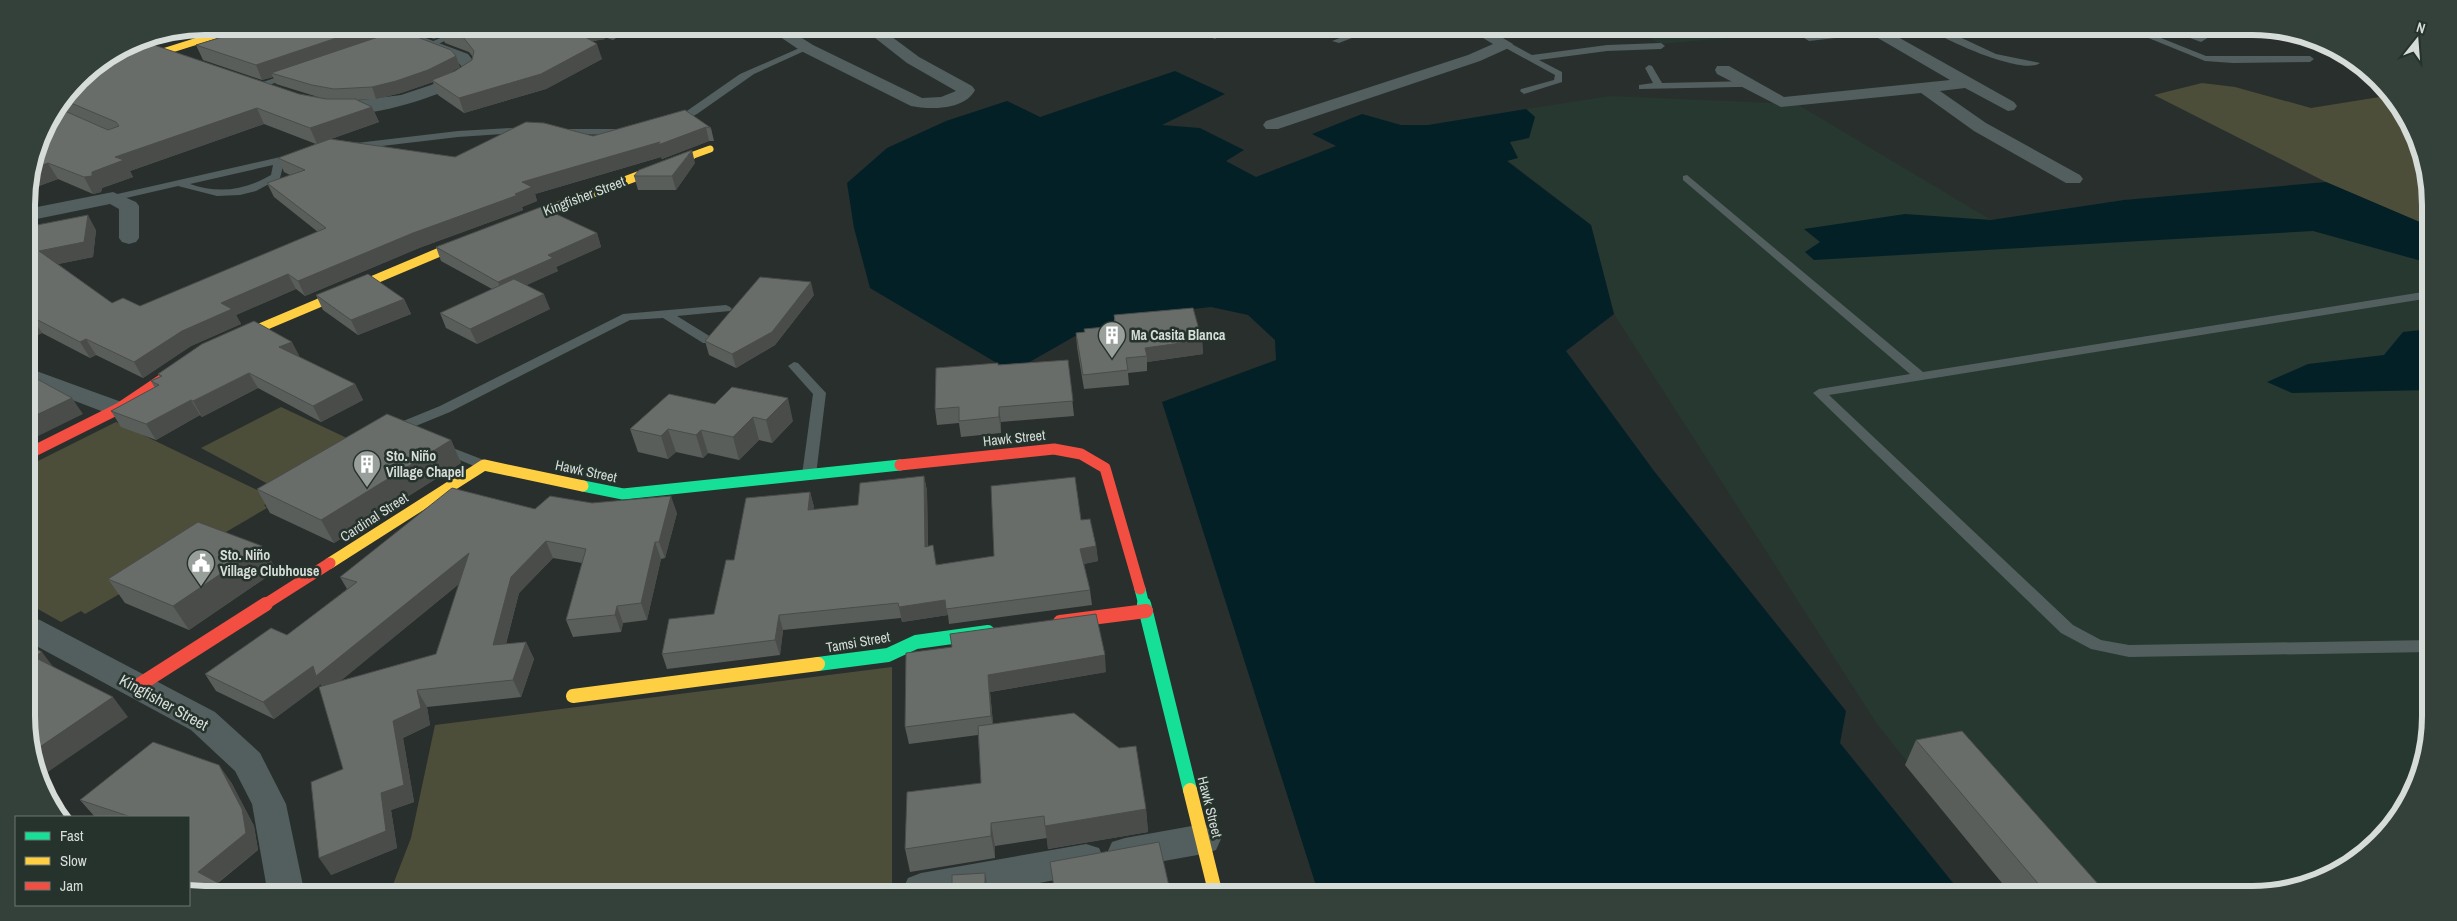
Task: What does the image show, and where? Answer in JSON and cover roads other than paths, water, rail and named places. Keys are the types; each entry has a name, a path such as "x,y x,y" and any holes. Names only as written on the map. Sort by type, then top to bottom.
{"street":[{"path":"119,66 217,35"},
{"path":"786,35 807,48 917,102 928,104 942,103 964,94 966,90 913,60 879,35"},
{"path":"1488,35 1505,44"},
{"path":"1809,36 1820,35"},
{"path":"1883,35 2008,106"},
{"path":"2195,35 2201,37"},
{"path":"319,106 353,108 392,102 450,84 468,74 470,67 462,56 408,36"},
{"path":"1272,125 1474,58 1505,44"},
{"path":"163,52 189,62"},
{"path":"1723,70 1781,102 1967,83"},
{"path":"248,84 282,94"},
{"path":"1924,87 1980,127 2073,179"},
{"name":"Kingfisher Street","path":"499,228 710,149"},
{"path":"35,213 113,198 129,206 129,238"},
{"path":"218,346 297,310 480,236"},
{"path":"35,450 118,409 192,359"},
{"path":"35,379 118,409"},
{"name":"Hawk Street","path":"484,465 623,494 1054,449 1071,449 1091,456 1106,468 1146,611 1214,886"},
{"name":"Cardinal Street","path":"136,687 484,465"},
{"path":"1050,624 1146,611"},
{"name":"Tamsi Street","path":"573,696 888,655 916,642 1002,630"},
{"name":"Kingfisher Street","path":"35,631 136,687 203,721 248,762 269,804 285,886"},
{"path":"938,886 1203,838"}],"lane":[{"path":"428,45 453,35"},
{"path":"1336,41 1353,35"},
{"path":"1947,35 1990,56 2012,62 2036,63"},
{"path":"2146,35 2205,58 2233,60 2310,59"},
{"path":"381,46 408,36"},
{"path":"1505,44 1559,74 1558,82 1524,91"},
{"path":"1532,58 1607,48 1661,46"},
{"path":"665,126 701,109 743,76 767,63 807,48"},
{"path":"1649,68 1659,84"},
{"path":"248,84 300,72"},
{"path":"1642,87 1659,84 1725,86 1751,84"},
{"path":"336,148 497,130 536,131"},
{"path":"552,131 634,131"},
{"path":"113,198 307,154"},
{"path":"179,183 203,193 232,193 252,189 276,176 278,161"},
{"path":"1687,178 1920,376"},
{"path":"2422,295 1819,393 2067,630 2097,645 2129,651 2422,646"},
{"path":"414,436 396,429 445,409 627,317 726,309"},
{"path":"665,314 707,340"},
{"path":"794,366 820,393 809,475"},
{"path":"431,443 484,465"}],"water":[{"path":"1175,71 1225,94 1162,125 1200,128 1244,150 1226,161 1256,177 1336,146 1312,134 1362,114 1401,125 1428,125 1526,109 1535,117 1529,138 1510,142 1518,158 1507,161 1591,225 1614,314 1566,351 1654,471 1846,711 1840,743 1956,886 1316,886 1162,402 1276,360 1275,340 1248,315 1211,307 1159,313 1077,335 1012,372 870,288 854,228 847,183 887,148 946,121 1007,101 1040,117"},
{"path":"2326,182 2422,223 2422,261 2313,231 1814,260 1805,252 1820,242 1804,229 1905,214 1991,220 2124,200"},
{"path":"2422,330 2422,390 2292,393 2267,382 2308,364 2384,355 2403,332"}],"place":[{"name":"Ma Casita Blanca","path":"1112,359"},
{"name":"Sto. Niño Village Chapel","path":"367,488"},
{"name":"Sto. Niño Village Clubhouse","path":"201,587"}]}
